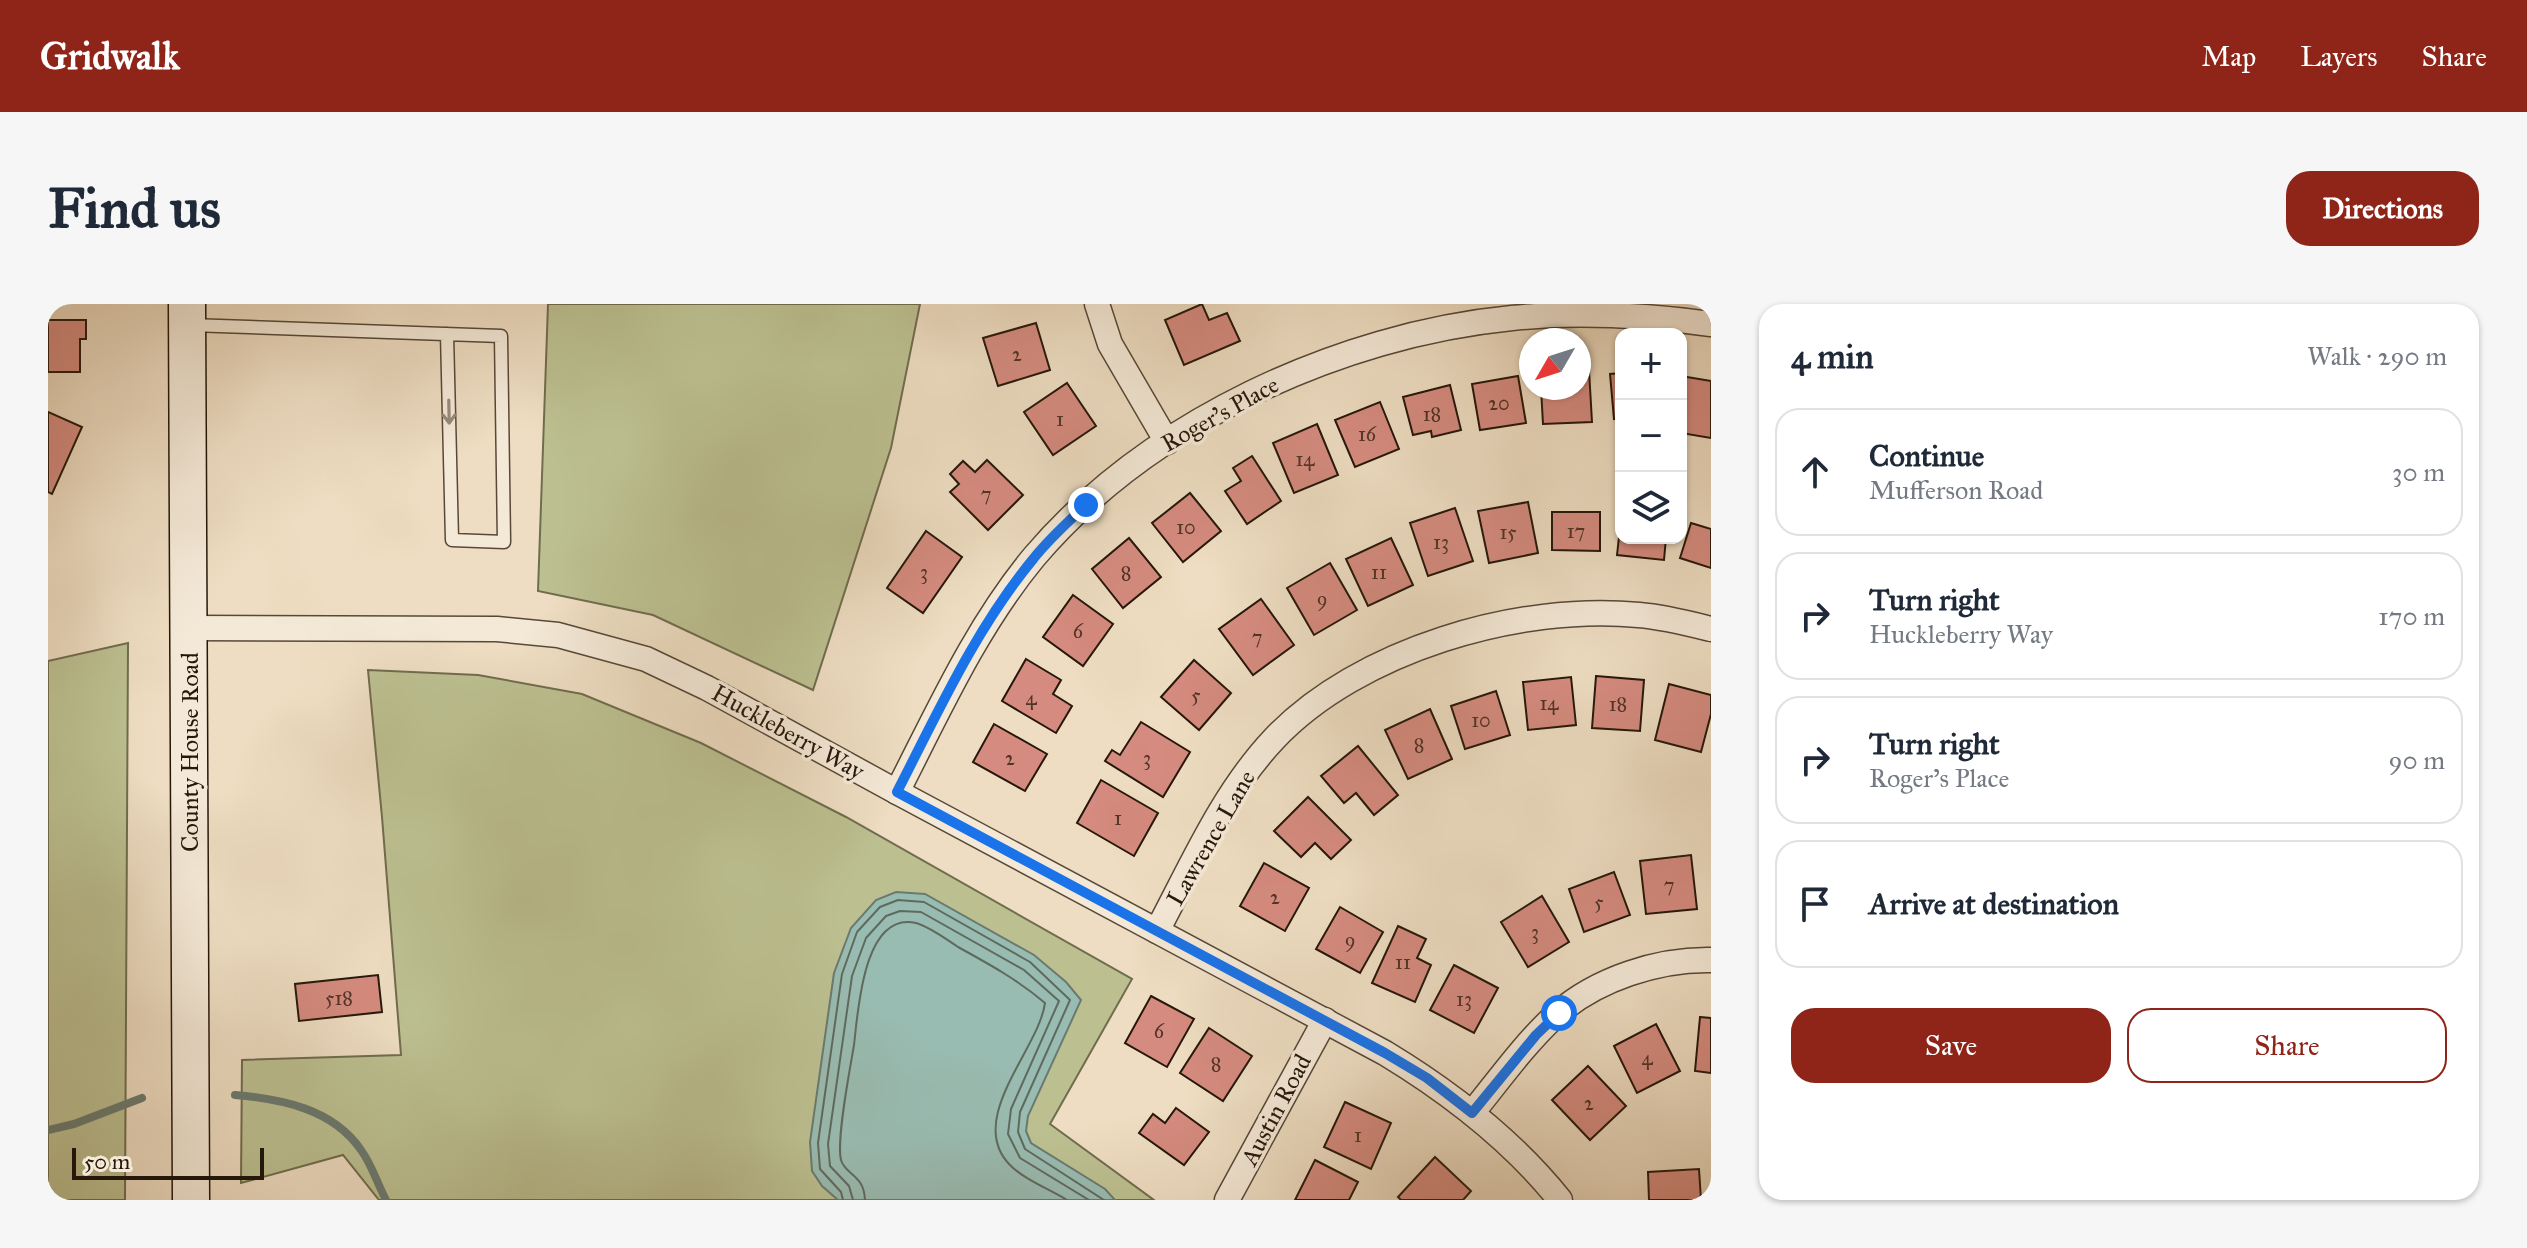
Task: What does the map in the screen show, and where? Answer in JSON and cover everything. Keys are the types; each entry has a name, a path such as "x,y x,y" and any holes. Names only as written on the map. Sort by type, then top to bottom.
{"main road":[{"name":"County House Road","path":"187,315 191,1200"}],"street":[{"path":"1097,304 1110,344 1167,442"},
{"name":"Roger's Place","path":"897,792 978,639 1026,567 1086,505 1123,473 1167,442 1245,397 1309,367 1364,349 1431,332 1509,318 1575,314 1646,316 1711,324"},
{"name":"Lawrence Lane","path":"1157,931 1215,822 1253,764 1294,720 1334,690 1386,662 1471,630 1531,619 1636,614 1711,629"},
{"name":"Huckleberry Way","path":"190,628 457,628 558,635 646,659 1325,1020 1427,1078 1512,1148 1560,1200"},
{"path":"1472,1113 1536,1035 1559,1013 1586,994 1643,969 1711,960"},
{"name":"Austin Road","path":"1227,1200 1325,1020"}],"lane":[{"path":"187,315 501,336 504,542 452,540 447,334"}],"green space":[{"path":"548,304 920,304 891,448 813,690 653,615 538,591"},
{"path":"128,643 125,1200 48,1200 48,661"},
{"path":"368,670 478,675 582,694 701,743 846,817 1132,979 1050,1124 1154,1200 379,1200 343,1155 241,1183 242,1060 401,1055"}],"water":[{"path":"896,892 925,894 1034,955 1066,982 1081,1000 1028,1116 1026,1131 1031,1143 1105,1189 1115,1200 838,1200 822,1186 812,1171 810,1142 834,973 851,928 876,900"}],"building":[{"path":"1202,304 1209,320 1227,313 1240,341 1184,365 1165,320"},
{"path":"48,320 86,320 86,339 80,339 80,372 48,372"},
{"path":"1036,323 1050,370 998,386 983,338"},
{"path":"1610,374 1615,374 1614,419"},
{"path":"1518,376 1519,400 1522,400 1526,423 1480,430 1472,384"},
{"path":"1687,377 1711,381 1711,438 1687,434"},
{"path":"1067,383 1096,426 1053,455 1024,412"},
{"path":"1450,385 1461,430 1432,437 1431,431 1413,435 1403,397"},
{"path":"1542,400 1591,400 1592,422 1543,424"},
{"path":"1380,402 1399,449 1355,467 1335,420"},
{"path":"48,412 82,427 52,494 48,492"},
{"path":"1317,424 1338,475 1294,493 1273,443"},
{"path":"1252,456 1281,501 1247,524 1225,491 1241,481 1233,468"},
{"path":"987,460 1023,495 988,530 950,492 959,484 950,474 963,461 975,472"},
{"path":"1190,493 1221,531 1183,562 1152,523"},
{"path":"1528,502 1538,553 1489,563 1478,511"},
{"path":"1455,508 1473,561 1428,576 1410,523"},
{"path":"1552,512 1600,512 1600,551 1552,550"},
{"path":"1691,523 1711,529 1711,568 1680,558 1687,544"},
{"path":"926,531 962,557 923,613 887,588"},
{"path":"1129,538 1161,577 1123,608 1092,569"},
{"path":"1391,538 1413,585 1368,606 1346,559"},
{"path":"1618,544 1665,544 1664,560 1617,555"},
{"path":"1330,563 1357,610 1314,635 1287,588"},
{"path":"1073,595 1113,624 1083,666 1043,637"},
{"path":"1261,599 1294,645 1253,675 1219,629"},
{"path":"1026,659 1061,680 1053,694 1072,706 1056,733 1002,701"},
{"path":"1194,660 1231,693 1199,730 1161,697"},
{"path":"1596,676 1644,680 1640,731 1592,728"},
{"path":"1571,677 1576,725 1528,730 1523,682"},
{"path":"1669,684 1711,695 1711,714 1701,752 1655,740"},
{"path":"1496,691 1510,735 1465,749 1451,706"},
{"path":"1430,709 1452,759 1408,779 1385,730"},
{"path":"1141,722 1190,752 1163,797 1105,761 1112,750 1120,755"},
{"path":"994,724 1047,754 1025,791 973,762"},
{"path":"1358,746 1398,795 1374,815 1356,793 1344,803 1321,776"},
{"path":"1101,780 1158,813 1134,856 1077,823"},
{"path":"1308,797 1351,840 1331,859 1315,843 1301,857 1274,831"},
{"path":"1691,855 1697,909 1646,914 1640,861"},
{"path":"1264,863 1309,888 1285,931 1240,906"},
{"path":"1614,872 1630,915 1584,932 1569,889"},
{"path":"1542,896 1569,942 1528,967 1501,922"},
{"path":"1340,907 1383,932 1360,973 1316,949"},
{"path":"1398,926 1426,939 1417,958 1431,965 1415,1002 1372,983"},
{"path":"1454,965 1498,988 1474,1033 1430,1010"},
{"path":"378,975 382,1012 299,1021 295,984"},
{"path":"1151,996 1194,1019 1167,1067 1125,1043"},
{"path":"1700,1017 1711,1018 1711,1073 1695,1071"},
{"path":"1656,1024 1680,1071 1637,1093 1614,1046"},
{"path":"1209,1028 1252,1056 1223,1101 1180,1073"},
{"path":"1588,1066 1626,1106 1590,1140 1552,1100"},
{"path":"1345,1102 1391,1123 1371,1169 1324,1147"},
{"path":"1176,1108 1209,1132 1184,1165 1139,1133 1153,1114 1165,1123"},
{"path":"1435,1157 1471,1191 1463,1200 1401,1200 1398,1197"},
{"path":"1315,1160 1358,1182 1349,1200 1295,1200"},
{"path":"1699,1169 1701,1200 1649,1200 1648,1172"}],"waterway":[{"path":"235,1095 288,1103 336,1125 365,1156 386,1200"},
{"path":"48,1130 74,1124 142,1098"}],"route":[{"path":"1086,505 1035,557 1000,603 953,683 897,792 1385,1053 1427,1078 1472,1113 1536,1035 1559,1013"}]}
